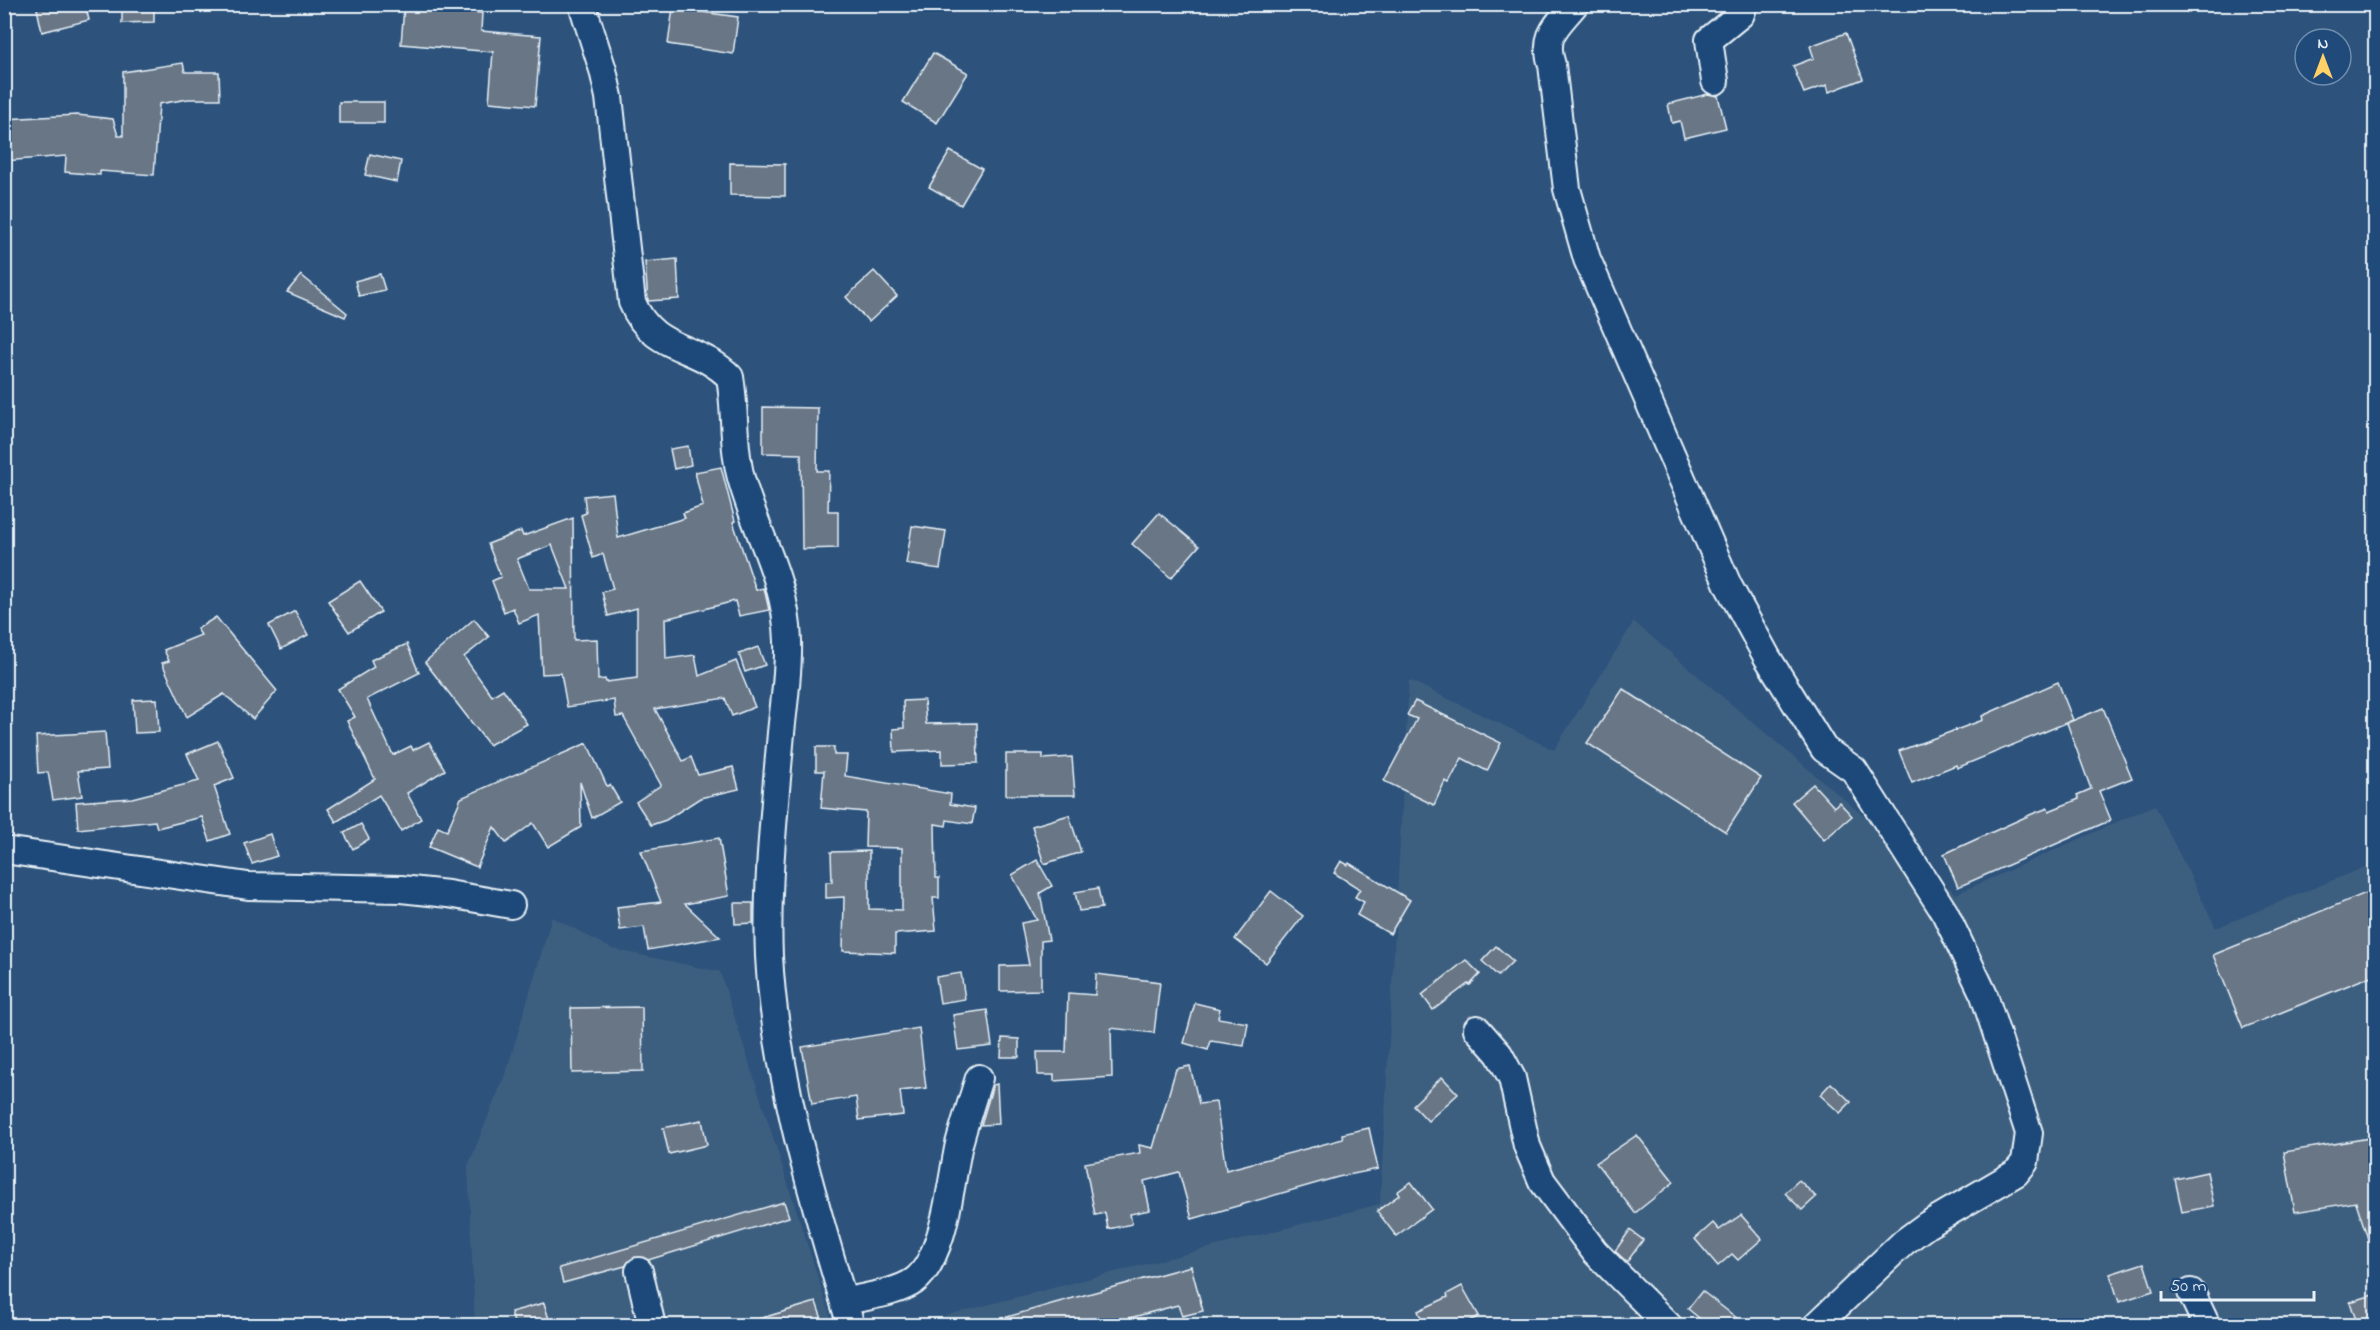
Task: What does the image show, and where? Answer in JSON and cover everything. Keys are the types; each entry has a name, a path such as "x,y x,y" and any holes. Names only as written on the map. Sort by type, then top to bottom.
{"street":[{"path":"582,4 609,97 632,302 640,321 657,337 719,366 730,377 734,447 741,478 777,571 788,641 770,921 769,954 776,1030 788,1102 847,1314 915,1281 923,1271 946,1218 959,1144 978,1078"},
{"path":"1575,4 1551,33 1547,51 1552,65 1567,189 1587,259 1714,553 1767,657 1824,749 1854,770 1945,913 1984,995 2030,1132 2025,1162 2016,1173 1927,1225 1904,1242 1816,1326"},
{"path":"1715,81 1708,40 1741,14 1744,4"},
{"path":"4,850 248,886 401,889 448,894 511,905"},
{"path":"1477,1029 1499,1054 1512,1078 1527,1146 1542,1181 1595,1252 1670,1326"},
{"path":"639,1271 652,1326"},
{"path":"2191,1292 2207,1326"}],"shaded area":[{"path":"1634,622 1956,894 2155,805 2216,928 2375,863 2375,1325 905,1326 1380,1204 1409,680 1554,750"},
{"path":"552,917 612,949 720,972 833,1325 475,1325 468,1166 507,1070"}],"building":[{"path":"36,4 85,4 89,20 42,32"},
{"path":"122,4 154,4 154,22 122,23"},
{"path":"404,7 482,13 481,31 541,36 535,106 489,102 493,52 401,44"},
{"path":"673,8 738,17 733,54 668,44"},
{"path":"1846,33 1863,79 1829,92 1827,85 1804,93 1793,66 1814,58 1810,46"},
{"path":"933,53 968,73 937,123 903,102"},
{"path":"183,63 185,72 219,72 220,99 188,99 159,104 154,175 100,171 100,175 65,172 66,156 4,161 4,119 77,115 113,119 118,136 123,136 123,72"},
{"path":"1708,94 1718,96 1726,128 1684,138 1680,121 1672,123 1668,104"},
{"path":"339,102 384,102 384,123 339,123"},
{"path":"950,151 982,169 961,205 929,187"},
{"path":"370,154 401,161 397,182 365,175"},
{"path":"730,163 785,164 785,196 730,195"},
{"path":"677,259 679,299 648,301 645,262"},
{"path":"874,271 897,296 869,322 846,297"},
{"path":"380,274 385,290 359,296 355,281"},
{"path":"301,275 347,313 345,317 287,292"},
{"path":"763,407 818,408 817,471 829,471 828,511 838,511 838,548 802,549 801,454 763,453"},
{"path":"688,446 691,465 674,469 670,449"},
{"path":"721,467 735,521 733,522 756,590 764,588 769,610 739,616 735,601 665,619 666,659 695,655 699,676 736,661 755,707 732,716 725,698 655,709 683,761 691,757 698,775 733,767 739,789 700,798 666,820 651,825 636,802 661,785 623,716 616,717 614,700 567,707 561,673 542,674 539,615 519,623 513,608 504,612 492,581 501,577 488,544 521,531 523,536 573,518 574,640 597,639 598,680 605,679 606,682 637,678 637,608 608,616 602,592 613,589 603,554 593,558 581,515 586,513 584,496 613,493 618,538 685,518 683,513 703,506 695,472","holes":["552,545 569,589 529,589 517,559"]},
{"path":"1159,513 1199,546 1171,578 1132,544"},
{"path":"912,526 946,531 940,569 906,564"},
{"path":"360,581 381,612 349,632 328,601"},
{"path":"295,611 308,635 281,649 269,625"},
{"path":"216,617 277,691 253,719 224,694 187,717 162,663 169,661 164,650 201,635 197,629"},
{"path":"474,619 489,637 464,657 492,696 503,689 527,724 489,745 425,662"},
{"path":"407,644 419,673 367,699 393,755 411,746 413,750 429,742 445,770 407,793 421,819 401,831 379,795 336,822 328,809 375,779 347,721 355,717 338,689 374,667 371,660"},
{"path":"758,647 765,665 745,672 739,654"},
{"path":"2058,682 2073,720 1957,768 1956,765 1912,783 1899,751 1983,720 1982,716"},
{"path":"1623,689 1761,778 1726,832 1587,743"},
{"path":"157,699 159,732 135,733 133,700"},
{"path":"924,700 926,724 977,723 978,763 942,764 942,750 894,752 893,729 904,728 903,701"},
{"path":"1415,701 1501,743 1487,771 1462,758 1449,783 1445,781 1434,805 1384,781 1417,719 1407,715"},
{"path":"2103,708 2132,778 2099,791 2111,820 1958,887 1944,854 2032,814 2048,808 2049,811 2079,799 2077,795 2091,789 2067,723"},
{"path":"105,732 108,769 78,771 82,796 53,800 48,772 38,773 36,736"},
{"path":"218,741 234,778 214,786 230,834 210,841 202,817 157,828 155,821 78,829 76,802 132,798 199,781 187,754"},
{"path":"587,743 607,786 610,785 620,802 592,818 580,782 581,827 548,847 533,823 506,843 494,827 477,867 429,847 438,827 447,831 461,798"},
{"path":"816,747 834,747 834,755 847,755 845,776 951,794 950,804 975,808 972,824 947,820 946,826 935,824 936,878 939,878 939,898 933,898 936,931 895,934 895,953 843,951 844,897 826,898 826,882 832,882 831,852 869,851 869,909 902,910 902,848 865,847 866,812 821,808 824,771 816,771"},
{"path":"1006,754 1043,754 1043,759 1072,757 1075,795 1006,795"},
{"path":"1813,784 1834,807 1839,802 1852,816 1824,840 1792,802"},
{"path":"1069,815 1081,852 1044,864 1032,826"},
{"path":"361,824 369,839 353,849 344,833"},
{"path":"270,834 277,856 252,864 244,843"},
{"path":"719,838 729,896 685,904 720,937 648,950 644,927 620,930 617,907 661,902 641,851"},
{"path":"1037,860 1052,886 1040,893 1049,940 1041,941 1041,990 1000,991 1000,966 1029,965 1021,923 1037,920 1012,875"},
{"path":"1341,861 1348,865 1349,863 1410,900 1390,934 1357,915 1364,902 1355,897 1360,889 1334,873"},
{"path":"1098,888 1102,908 1079,911 1075,892"},
{"path":"2376,889 2376,974 2243,1028 2213,955"},
{"path":"1271,891 1303,916 1266,963 1235,939"},
{"path":"734,903 753,903 753,923 735,924"},
{"path":"1496,946 1513,961 1498,976 1482,961"},
{"path":"1466,960 1480,974 1470,985 1468,984 1433,1010 1422,995"},
{"path":"961,973 965,999 940,1003 936,977"},
{"path":"1096,974 1160,982 1154,1033 1111,1028 1112,1077 1054,1081 1054,1075 1038,1075 1037,1052 1066,1052 1068,993 1095,995"},
{"path":"1195,1003 1220,1009 1218,1018 1248,1023 1244,1046 1211,1041 1208,1050 1184,1043"},
{"path":"642,1007 643,1071 572,1073 571,1008"},
{"path":"987,1010 992,1046 958,1050 953,1015"},
{"path":"919,1028 926,1088 900,1091 903,1115 859,1120 856,1097 812,1104 802,1047"},
{"path":"1002,1038 1019,1039 1019,1057 1001,1057"},
{"path":"1190,1066 1199,1104 1216,1102 1226,1170 1343,1139 1342,1134 1369,1128 1378,1169 1338,1177 1192,1219 1179,1172 1144,1181 1150,1210 1130,1214 1132,1224 1108,1229 1105,1213 1095,1215 1085,1163 1140,1153 1139,1145 1153,1148 1176,1069"},
{"path":"1442,1077 1458,1094 1428,1121 1413,1105"},
{"path":"1831,1083 1851,1102 1840,1113 1820,1095"},
{"path":"997,1084 999,1124 981,1125 993,1085"},
{"path":"702,1120 707,1145 669,1154 663,1128"},
{"path":"1637,1135 1674,1182 1635,1213 1596,1163"},
{"path":"2376,1137 2376,1251 2372,1251 2356,1202 2295,1212 2284,1152"},
{"path":"2207,1172 2214,1206 2182,1212 2175,1179"},
{"path":"1799,1180 1816,1197 1802,1210 1785,1193"},
{"path":"1411,1182 1432,1209 1396,1236 1377,1211 1399,1195 1397,1192"},
{"path":"784,1202 789,1217 648,1260 635,1257 625,1266 563,1283 559,1268"},
{"path":"1741,1215 1762,1239 1738,1260 1732,1254 1718,1266 1695,1239 1713,1223 1719,1230"},
{"path":"1630,1230 1643,1240 1627,1262 1615,1251"},
{"path":"2144,1263 2153,1291 2119,1302 2110,1274"},
{"path":"1191,1266 1203,1311 1182,1316 1178,1305 1100,1326 998,1326 997,1320"},
{"path":"1462,1286 1479,1316 1461,1326 1424,1326 1418,1311 1448,1297 1447,1294"},
{"path":"1702,1291 1747,1326 1709,1326 1688,1309"},
{"path":"2376,1294 2376,1326 2358,1326 2350,1302"},
{"path":"816,1302 823,1322 813,1326 753,1326 752,1321"},
{"path":"544,1303 551,1326 515,1326 511,1312"}]}
